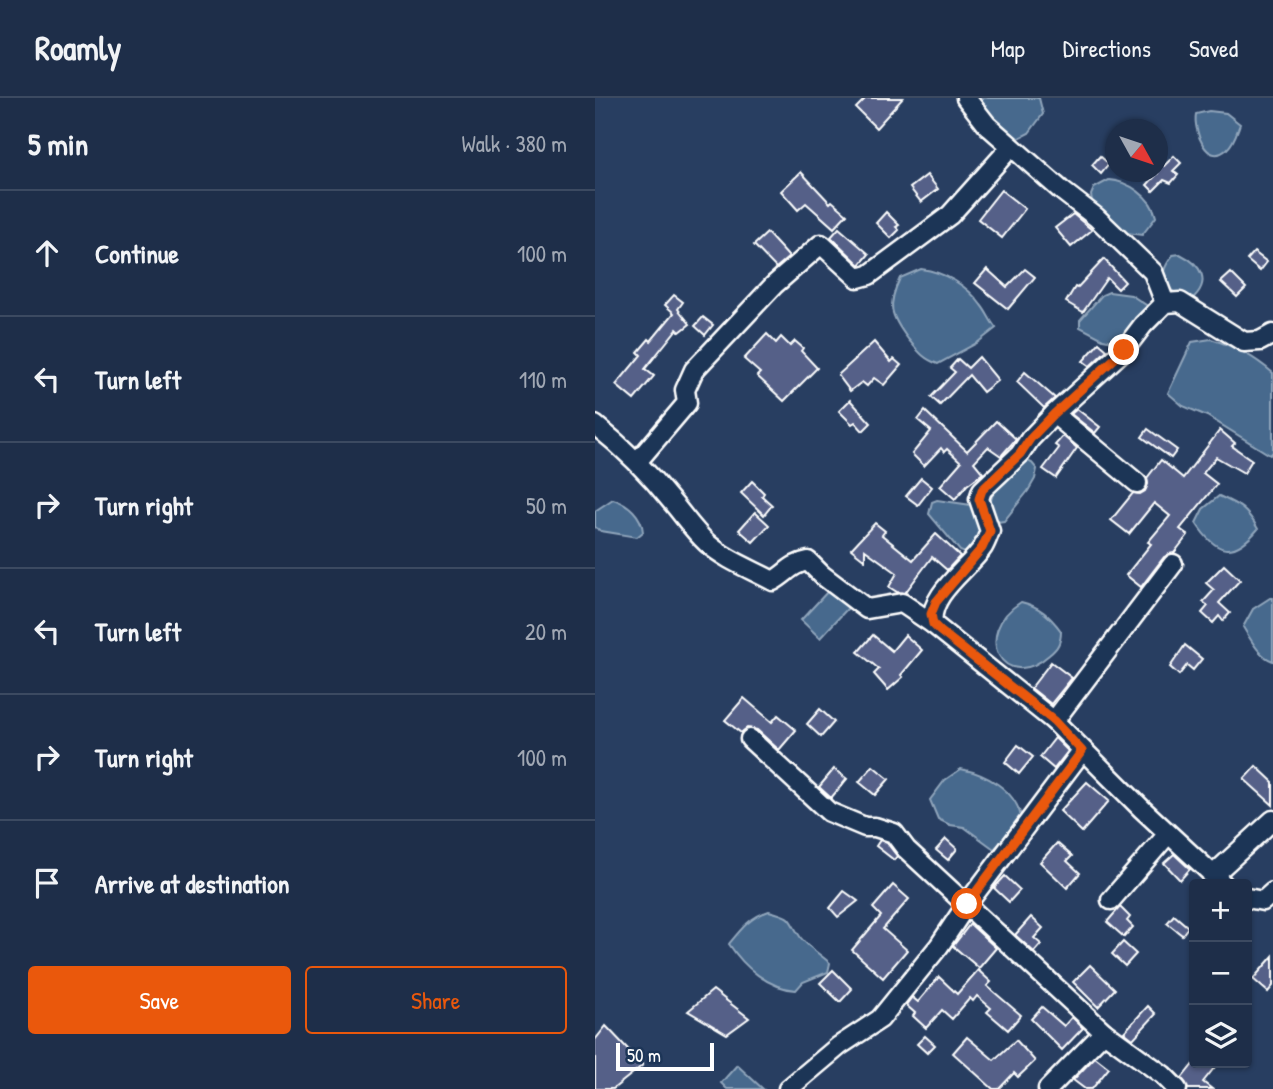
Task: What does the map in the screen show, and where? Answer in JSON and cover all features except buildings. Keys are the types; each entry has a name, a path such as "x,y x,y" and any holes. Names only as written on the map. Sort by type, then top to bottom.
{"street":[{"path":"966,98 986,125 1096,217 1153,272 1165,303"},
{"path":"637,462 687,403 685,390 694,370 774,285 821,244 857,278 869,275 950,215 1011,147"},
{"path":"933,624 931,614 936,602 982,548 990,531 979,499 982,490 1020,454 1054,414 1124,350 1143,325 1165,303 1180,302 1244,342 1259,341 1273,334"},
{"path":"1054,414 1137,483"},
{"path":"595,425 637,462 674,503 688,524 709,545 736,562 773,582 796,563 808,561 867,609 902,603 933,624 1054,721 1217,879"},
{"path":"1054,721 1173,565"},
{"path":"750,739 829,812 865,827 894,833 906,849 1104,1032 1163,1075 1177,1089"},
{"path":"788,1089 839,1046 880,1019 939,946 967,904 1082,751"},
{"path":"1219,879 1273,820"},
{"path":"1111,900 1168,834"},
{"path":"1252,899 1263,901 1273,892"},
{"path":"1048,1089 1104,1032"}],"water":[{"path":"971,98 1039,98 1043,114 1029,133 1015,140"},
{"path":"1209,111 1226,113 1240,124 1232,144 1220,154 1213,154 1208,150 1199,137 1196,114"},
{"path":"1105,182 1124,183 1138,191 1150,203 1156,217 1142,235 1120,232 1092,201 1094,188"},
{"path":"1180,254 1194,263 1202,274 1201,287 1191,300 1168,288 1163,277 1167,263 1173,255"},
{"path":"921,269 946,276 962,286 975,298 996,328 977,343 938,364 925,357 908,339 892,310 893,296 900,278"},
{"path":"1109,292 1131,295 1149,307 1131,329 1113,341 1080,327 1080,320 1102,295"},
{"path":"1211,339 1244,353 1273,373 1273,452 1270,455 1207,416 1183,406 1168,393 1192,342"},
{"path":"1025,460 1037,469 1035,479 1004,521 997,522 991,518 990,508 994,492"},
{"path":"1219,496 1242,508 1258,529 1249,539 1233,548 1218,546 1196,523 1203,509"},
{"path":"613,499 629,507 637,516 643,532 637,537 601,531 595,527 595,511"},
{"path":"937,500 971,505 978,510 985,533 970,555 960,551 929,514 932,502"},
{"path":"829,590 848,608 820,638 801,620"},
{"path":"1273,598 1273,661 1259,651 1243,627 1253,609"},
{"path":"1021,602 1044,612 1061,631 1061,635 1055,650 1049,655 1033,666 1018,668 1007,664 999,656 996,643 998,629 1006,615"},
{"path":"961,769 998,784 1017,806 1021,816 1010,833 994,849 964,827 950,825 938,819 930,800 945,780"},
{"path":"769,911 789,920 801,938 830,963 828,972 803,982 796,990 766,981 742,961 729,944 751,920"},
{"path":"737,1065 763,1089 727,1089 721,1083"}],"route":[{"path":"967,904 1082,751 1054,721 940,631 933,624 931,614 936,602 982,548 990,531 979,499 982,490 1020,454 1054,414 1124,350"}]}
